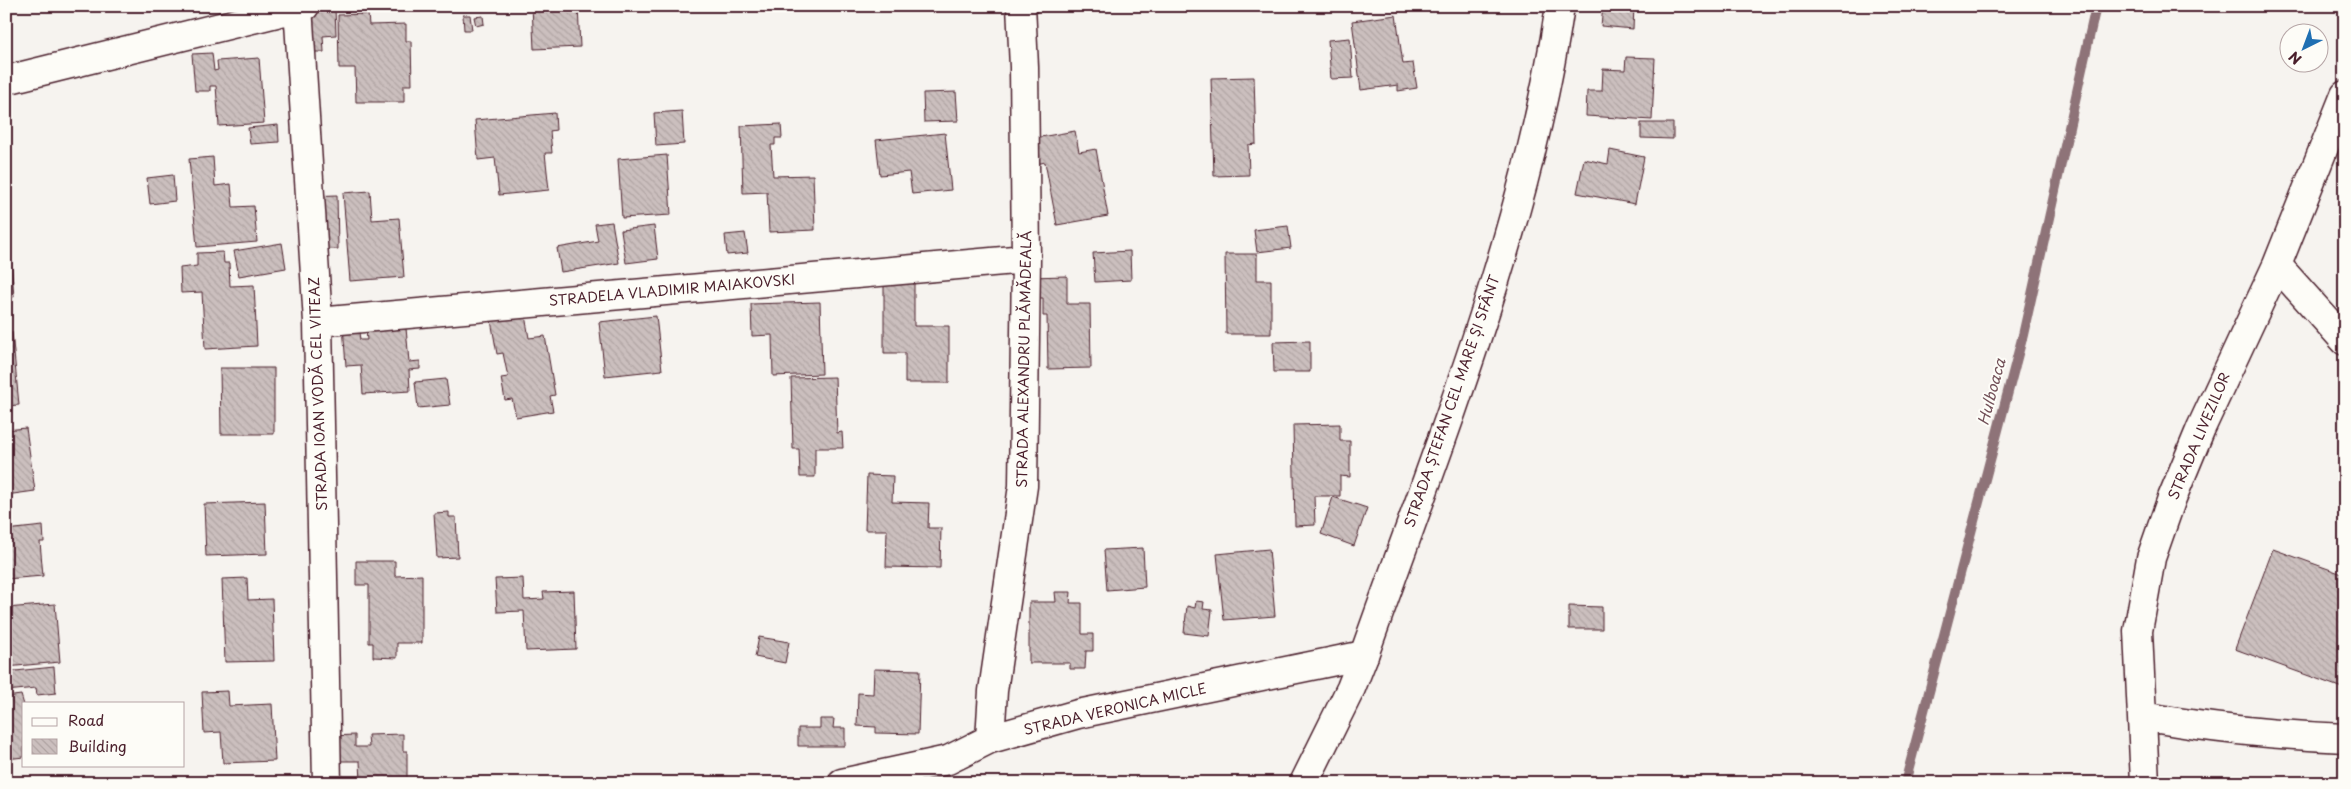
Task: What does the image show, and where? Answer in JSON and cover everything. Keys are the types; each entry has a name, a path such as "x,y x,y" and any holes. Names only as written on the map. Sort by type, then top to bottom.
{"street":[{"name":"STRADA ALEXANDRU PLĂMĂDEALĂ","path":"990,739 993,691 1023,486 1026,259 1021,6"},
{"name":"STRADA ȘTEFAN CEL MARE ȘI SFÂNT","path":"1304,783 1351,688 1364,655 1464,373 1518,207 1554,51 1560,6"},
{"path":"6,80 300,7"},
{"name":"STRADA IOAN VODĂ CEL VITEAZ","path":"300,7 318,322 327,783"},
{"name":"STRADA LIVEZILOR","path":"2144,783 2143,716 2138,631 2151,558 2172,498 2201,428 2277,265 2345,95"},
{"name":"STRADELA VLADIMIR MAIAKOVSKI","path":"318,322 1026,259"},
{"path":"2277,265 2345,342"},
{"name":"STRADA VERONICA MICLE","path":"842,783 948,771 990,739 1078,714 1364,655"},
{"path":"2143,716 2278,736 2345,738"}],"building":[{"path":"532,6 578,6 580,47 534,49"},
{"path":"1603,6 1634,6 1633,29 1601,26"},
{"path":"335,8 336,35 323,36 324,52 302,52 300,9"},
{"path":"368,14 369,25 406,24 406,41 411,41 412,85 404,85 404,102 356,102 355,68 339,68 338,15"},
{"path":"463,15 470,15 472,30 464,30"},
{"path":"1396,15 1403,64 1413,63 1417,88 1398,91 1398,85 1361,90 1352,21"},
{"path":"483,16 484,24 476,26 474,17"},
{"path":"1350,38 1353,78 1331,79 1328,40"},
{"path":"212,53 214,71 218,70 217,61 259,58 264,123 219,126 216,86 210,86 210,91 195,91 192,54"},
{"path":"1626,57 1655,58 1652,120 1586,116 1587,91 1602,91 1603,69 1625,70"},
{"path":"1254,77 1256,144 1248,145 1249,175 1214,176 1211,78"},
{"path":"956,92 958,121 924,122 923,93"},
{"path":"682,111 684,144 656,146 654,113"},
{"path":"555,113 556,130 550,131 552,153 545,153 549,190 499,195 495,158 478,160 475,120"},
{"path":"1641,123 1673,123 1673,139 1641,138"},
{"path":"781,124 782,138 775,138 775,145 771,145 773,176 813,175 815,230 769,232 767,192 743,193 741,126"},
{"path":"278,125 279,142 250,144 248,128"},
{"path":"1075,131 1079,152 1096,149 1108,216 1057,225 1045,162 1033,165 1029,139"},
{"path":"945,133 951,190 912,194 909,172 880,175 876,140"},
{"path":"1610,150 1644,157 1635,204 1577,193 1584,159 1608,164"},
{"path":"667,155 671,215 622,218 618,159"},
{"path":"213,157 215,186 231,184 233,207 254,206 257,242 197,247 189,159"},
{"path":"173,175 175,201 150,204 147,178"},
{"path":"370,191 372,220 399,218 404,277 350,281 343,193"},
{"path":"337,195 338,249 311,250 310,196"},
{"path":"612,222 619,263 561,272 557,248 598,241 595,224"},
{"path":"654,226 658,259 626,263 621,230"},
{"path":"1288,226 1291,248 1257,252 1254,230"},
{"path":"745,233 748,253 727,255 725,235"},
{"path":"6,235 9,235 14,297 6,297"},
{"path":"282,243 286,268 239,276 234,251"},
{"path":"1130,251 1131,280 1095,282 1093,253"},
{"path":"223,252 224,263 229,263 230,286 254,285 257,346 205,349 202,292 181,293 180,268 197,266 197,253"},
{"path":"1225,254 1257,254 1257,280 1271,280 1271,334 1226,334"},
{"path":"1067,276 1067,304 1090,304 1091,368 1048,369 1047,316 1043,316 1043,298 1030,298 1029,277"},
{"path":"884,282 914,282 914,326 949,326 949,383 905,383 905,353 884,353"},
{"path":"820,302 822,374 773,376 772,335 752,336 751,304"},
{"path":"523,304 529,338 545,336 555,395 550,396 553,411 516,417 512,399 505,400 501,378 508,377 503,353 497,354 489,309"},
{"path":"656,316 662,370 605,376 599,322"},
{"path":"358,325 360,340 367,340 366,331 406,328 409,362 420,361 420,369 409,370 410,391 363,394 361,365 346,366 343,326"},
{"path":"12,332 19,405 6,406 6,333"},
{"path":"1310,341 1310,372 1274,372 1273,342"},
{"path":"220,368 274,368 274,434 221,434"},
{"path":"835,377 837,433 842,432 843,448 815,448 815,477 800,477 799,449 793,449 791,378"},
{"path":"446,379 450,405 418,408 415,382"},
{"path":"1340,424 1340,441 1350,441 1350,477 1340,476 1340,496 1314,496 1315,525 1295,526 1293,425"},
{"path":"26,428 35,491 6,495 6,430"},
{"path":"867,475 893,476 892,502 929,503 928,528 941,528 940,568 886,567 887,530 865,530"},
{"path":"1333,497 1367,508 1354,546 1321,534"},
{"path":"265,502 267,554 206,556 204,504"},
{"path":"449,512 449,517 456,517 458,557 437,558 434,513"},
{"path":"43,526 44,542 40,542 43,576 6,579 6,530"},
{"path":"1143,548 1145,587 1107,590 1104,550"},
{"path":"1269,549 1275,616 1224,620 1217,554"},
{"path":"2273,549 2345,575 2345,689 2235,649"},
{"path":"356,561 395,561 395,576 422,575 422,643 397,643 397,658 373,657 373,643 369,643 369,585 356,585"},
{"path":"247,578 248,600 272,599 274,661 225,662 222,579"},
{"path":"523,578 524,600 544,599 543,592 574,591 576,649 526,651 524,611 497,612 495,579"},
{"path":"1055,592 1071,592 1070,603 1082,603 1082,634 1093,634 1093,651 1086,651 1085,669 1070,669 1070,663 1029,663 1029,602 1056,602"},
{"path":"1196,601 1204,602 1203,609 1212,610 1209,636 1184,633 1187,606 1195,608"},
{"path":"55,604 60,662 6,667 6,608"},
{"path":"1569,606 1602,607 1602,629 1569,629"},
{"path":"759,637 789,642 785,663 755,657"},
{"path":"54,667 56,693 37,695 36,688 6,691 6,672"},
{"path":"874,669 920,670 918,734 876,733 876,727 857,726 858,693 873,694"},
{"path":"228,691 229,706 272,704 275,761 223,763 221,732 204,733 202,692"},
{"path":"21,695 23,702 22,757 6,759 6,697"},
{"path":"820,719 834,719 833,728 845,728 845,746 798,746 798,728 820,728"},
{"path":"403,734 403,751 407,751 407,783 361,783 360,761 330,761 330,736 355,735 355,747 369,747 368,735"}],"waterway":[{"name":"Hulboaca","path":"1905,783 2023,335 2096,6"}]}
